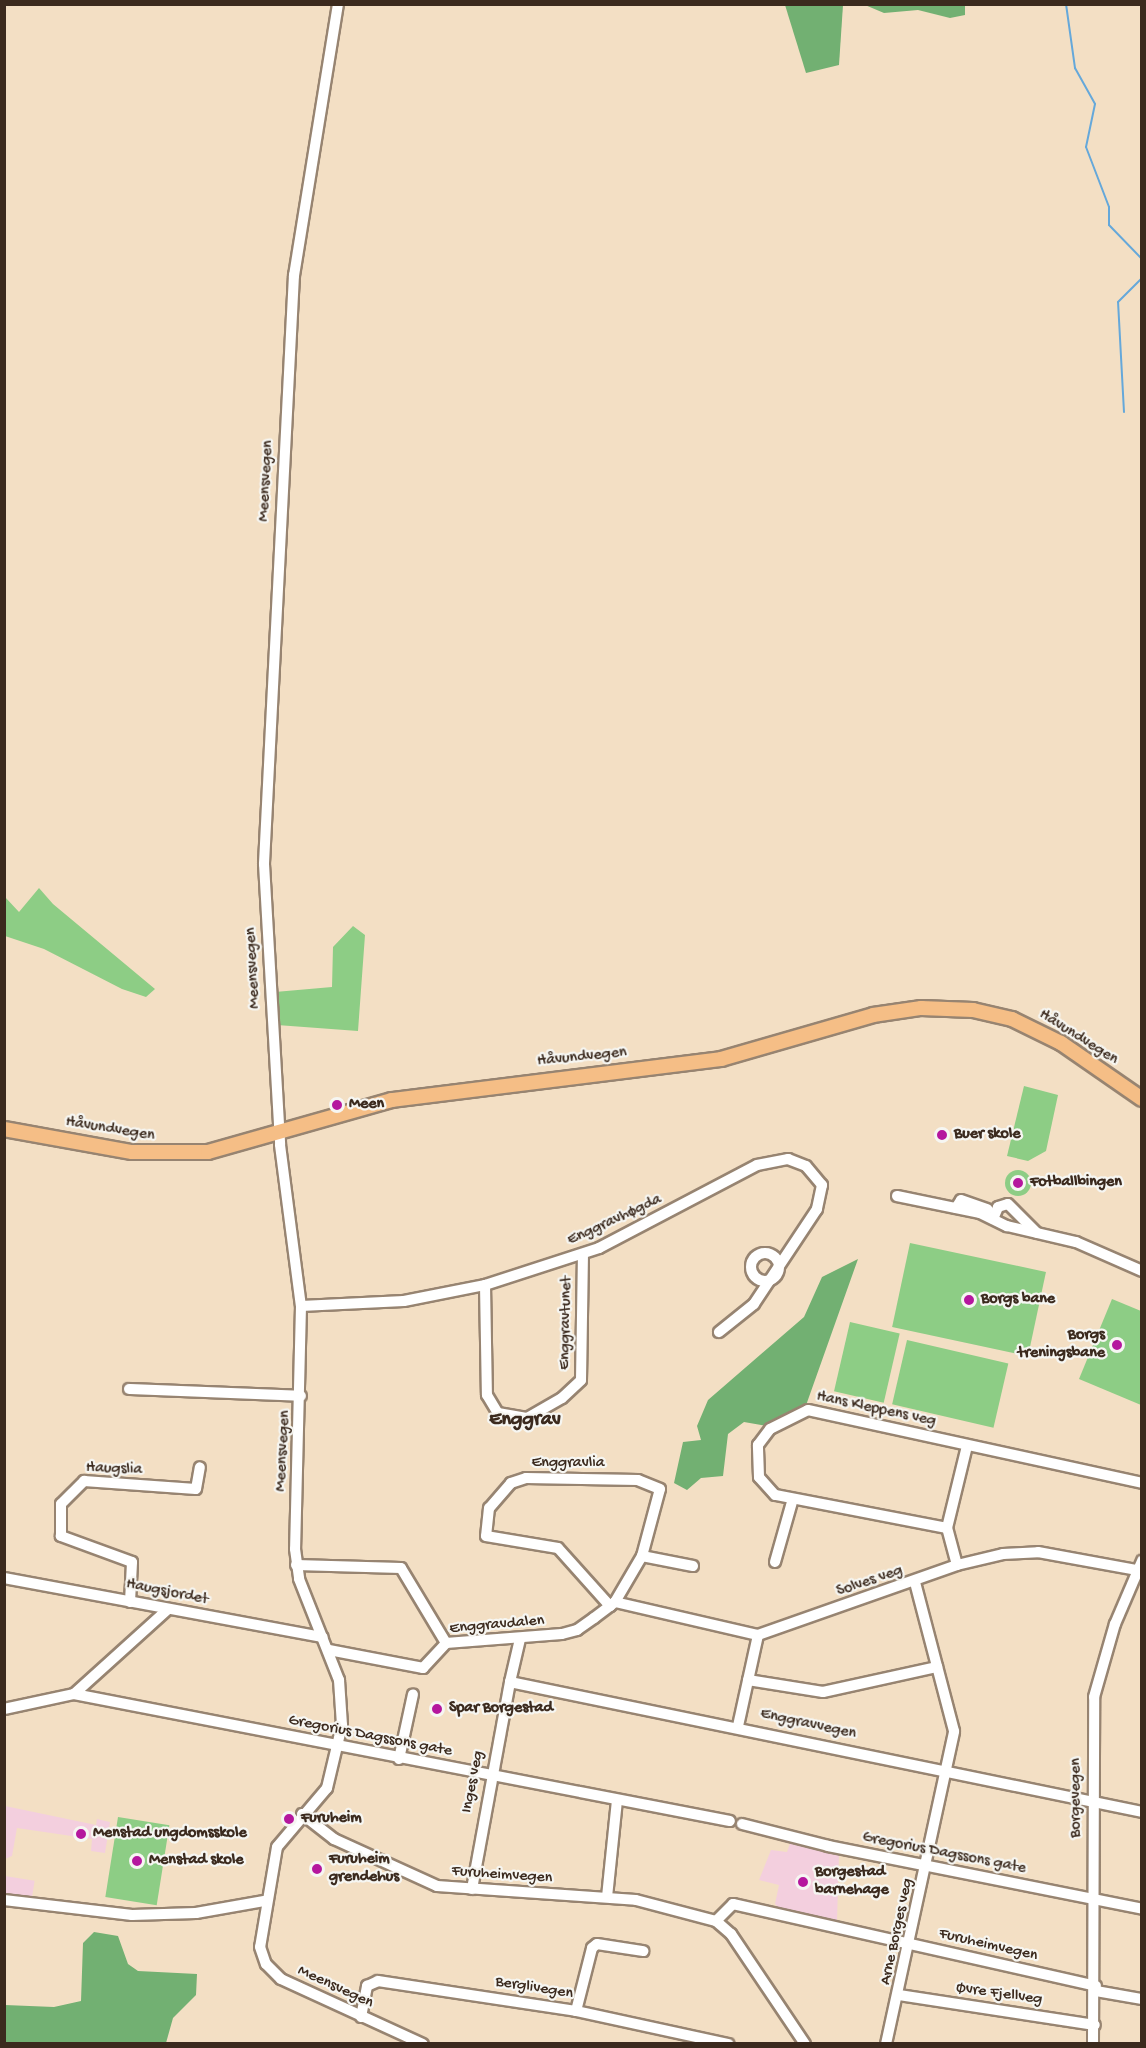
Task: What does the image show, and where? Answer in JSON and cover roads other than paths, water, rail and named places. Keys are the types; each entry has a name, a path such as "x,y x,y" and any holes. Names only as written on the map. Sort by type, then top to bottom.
{"main road":[{"name":"Håvundvegen","path":"4,1129 170,1155 219,1149 361,1107 439,1092 721,1059 866,1017 921,1008 973,1010 1030,1027 1142,1099"}],"street":[{"name":"Meensvegen","path":"338,4 300,223 287,376 264,864 279,1131 301,1306 302,1396 297,1565 323,1637 330,1650 341,1695 340,1746 327,1788 302,1814 277,1847 264,1901 261,1956 272,1973 361,2017 423,2043"},
{"name":"Enggravhøgda","path":"301,1306 404,1301 485,1285 584,1254 757,1165 788,1159 812,1169 823,1191 777,1274 751,1308 719,1332"},
{"path":"897,1196 995,1214 1037,1233 1095,1249 1142,1271"},
{"path":"995,1214 1013,1206 1037,1233"},
{"name":"Enggravtunet","path":"485,1285 488,1395 498,1413 527,1418 562,1398 581,1380 584,1254"},
{"path":"129,1389 302,1396"},
{"name":"Hans Kleppens veg","path":"947,1528 792,1502 765,1486 756,1467 758,1445 770,1429 796,1412 845,1417 967,1446 1142,1483"},
{"path":"957,1564 947,1528 967,1446"},
{"name":"Haugslia","path":"130,1602 132,1562 61,1536 61,1504 84,1481 196,1489 200,1467"},
{"name":"Enggravlia","path":"613,1604 566,1553 552,1546 492,1541 483,1531 486,1516 511,1483 526,1478 638,1479 660,1489"},
{"name":"Enggravdalen","path":"330,1650 423,1668 446,1643 520,1639 577,1630 613,1604 642,1556 660,1489"},
{"path":"775,1562 792,1502"},
{"name":"Solves veg","path":"758,1635 915,1582 957,1564 1038,1552 1139,1566"},
{"path":"642,1556 693,1566"},
{"path":"297,1565 401,1568 446,1643"},
{"name":"Borgevegen","path":"1093,2043 1096,1988 1092,1899 1094,1697 1139,1566"},
{"name":"Haugsjordet","path":"4,1578 166,1610 323,1637"},
{"name":"Arne Borges veg","path":"886,2043 927,1867 954,1731 915,1582"},
{"path":"613,1604 758,1635 738,1726"},
{"path":"74,1694 166,1610"},
{"path":"510,1682 520,1639"},
{"path":"748,1680 823,1692 937,1667"},
{"name":"Enggravvegen","path":"510,1682 738,1726 1142,1812"},
{"name":"Inges veg","path":"472,1889 491,1775 510,1682"},
{"name":"Gregorius Dagssons gate","path":"4,1709 74,1694 399,1759 730,1821"},
{"path":"399,1759 413,1694"},
{"path":"607,1897 616,1801"},
{"name":"Furuheimvegen","path":"302,1814 334,1839 429,1883 472,1889 607,1897 673,1906 716,1921 733,1904 910,1943 1142,1999"},
{"name":"Gregorius Dagssons gate","path":"742,1824 927,1867 1142,1910"},
{"path":"4,1900 90,1912 173,1914 264,1901"},
{"path":"716,1921 731,1934 805,2043"},
{"path":"576,2011 592,1948 597,1944 643,1951"},
{"name":"Berglivegen","path":"361,2017 367,1986 378,1981 576,2011 728,2043"},
{"name":"Øvre Fjellveg","path":"899,1995 1095,2025"}],"waterway":[{"path":"1066,4 1075,68 1095,104 1086,147 1109,207 1109,225 1142,259"},
{"path":"1124,412 1118,302 1142,278"}],"place":[{"name":"Meen","path":"337,1105"},
{"name":"Buer skole","path":"942,1135"},
{"name":"Fotballbingen","path":"1018,1183"},
{"name":"Borgs bane","path":"969,1300"},
{"name":"Borgs treningsbane","path":"1117,1345"},
{"name":"Spar Borgestad","path":"437,1709"},
{"name":"Furuheim","path":"289,1819"},
{"name":"Menstad ungdomsskole","path":"81,1834"},
{"name":"Menstad skole","path":"137,1861"},
{"name":"Furuheim grendehus","path":"317,1869"},
{"name":"Borgestad barnehage","path":"803,1882"}],"district":[{"name":"Enggrav","path":"525,1420"}]}
